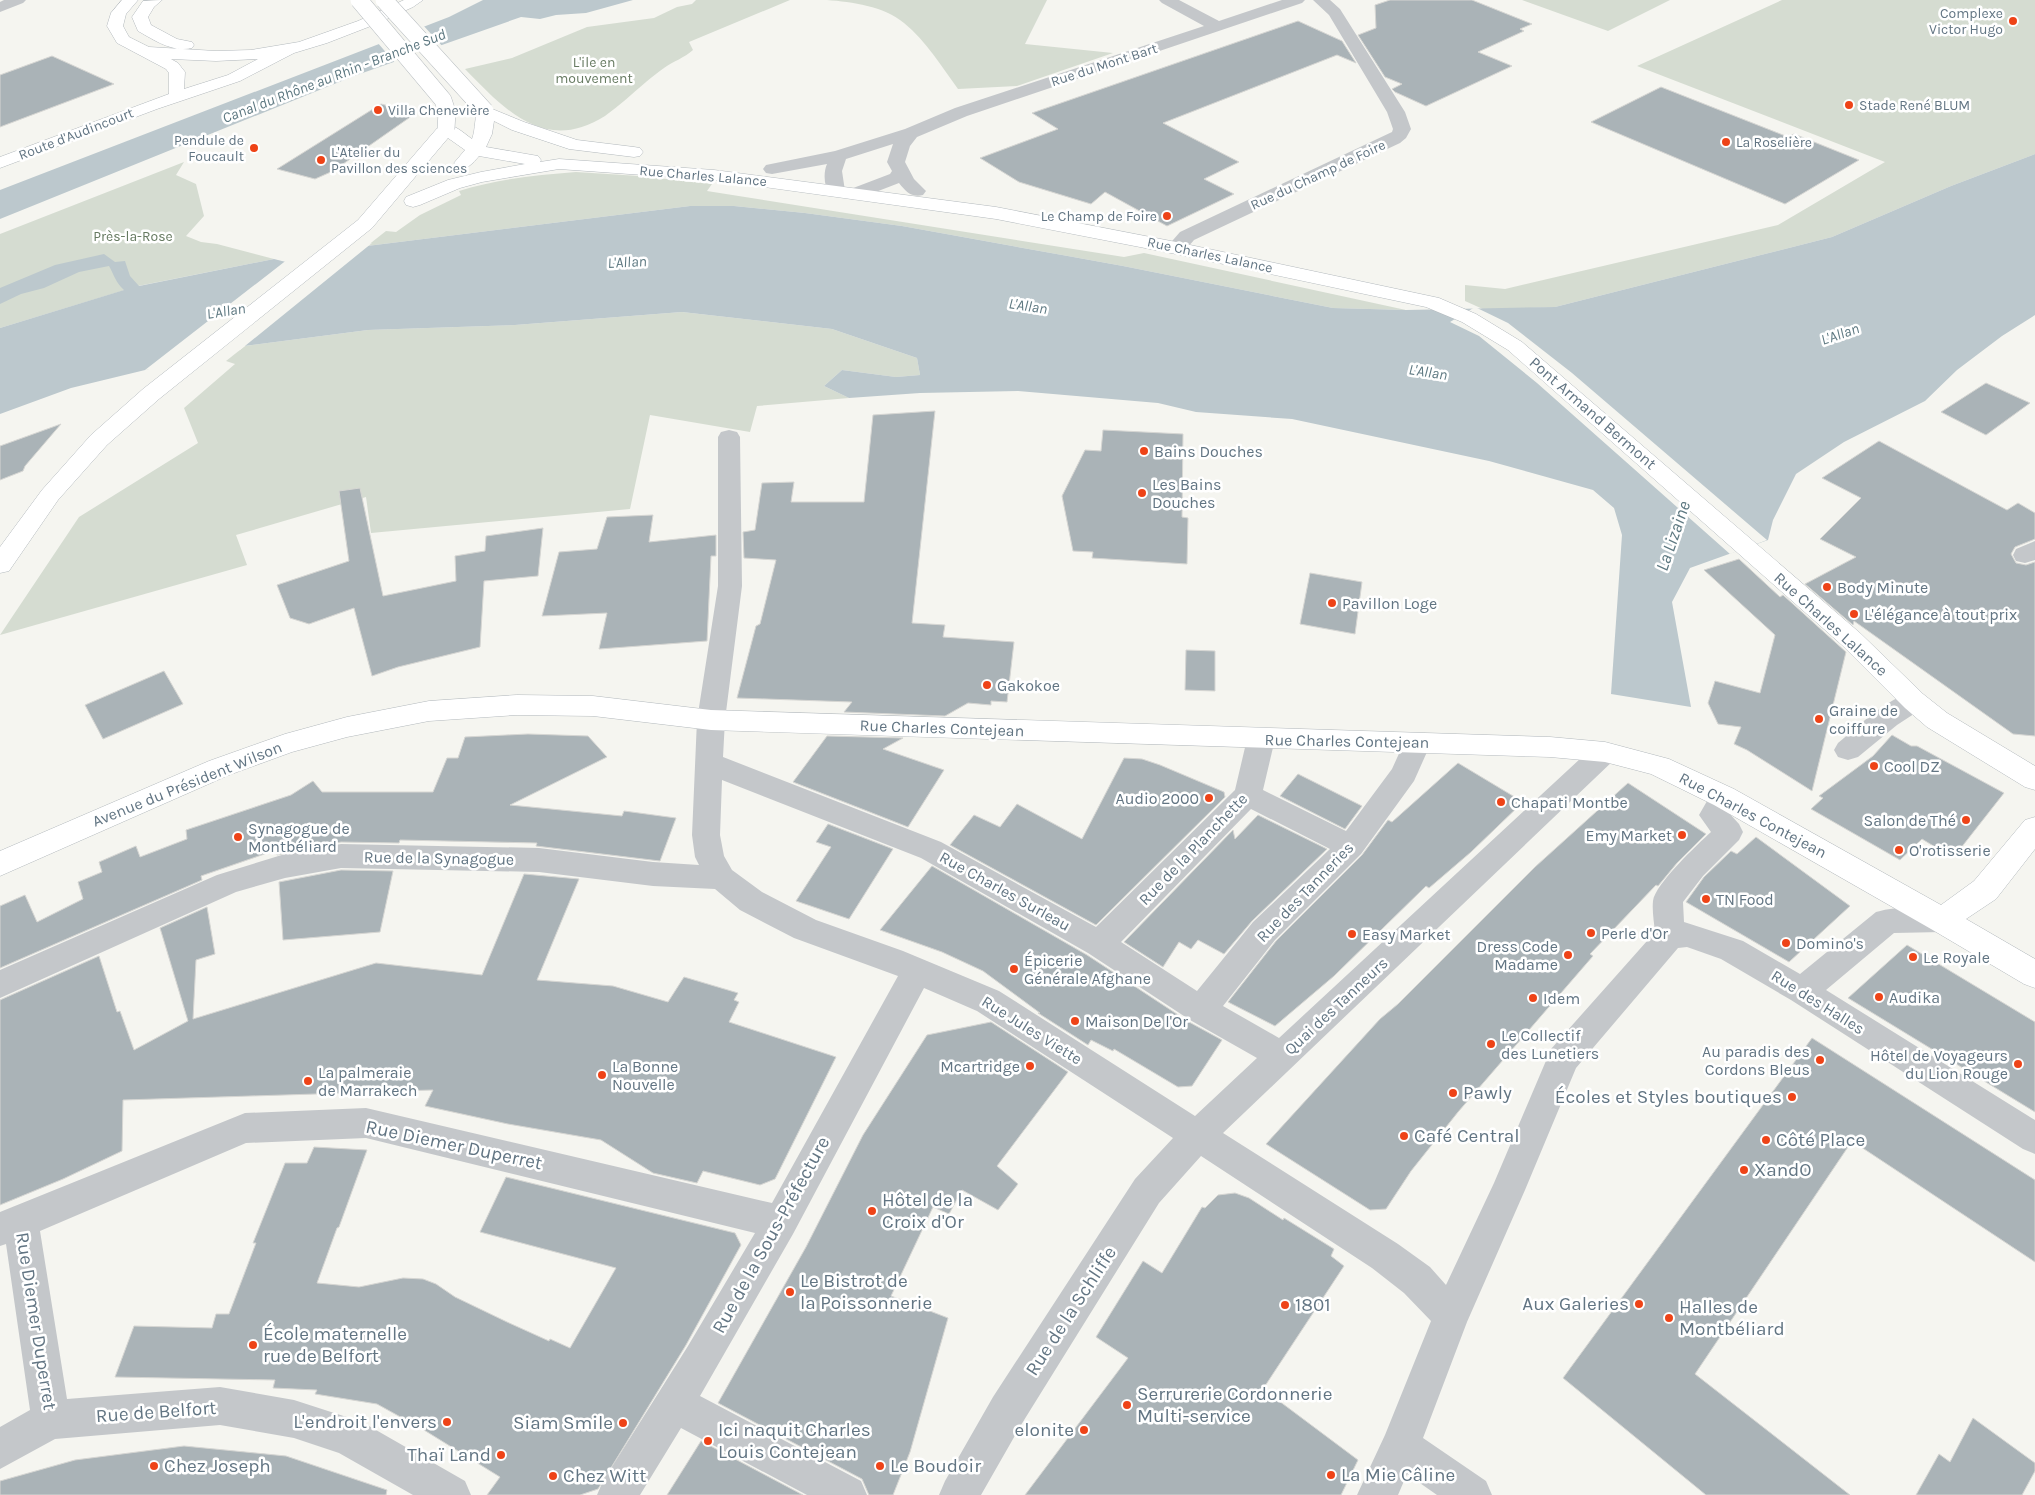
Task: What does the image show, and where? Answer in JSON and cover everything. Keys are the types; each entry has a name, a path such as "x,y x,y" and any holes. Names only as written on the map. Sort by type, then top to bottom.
{"main road":[{"path":"130,0 119,13 116,26 122,40 172,66 177,72 176,92"},
{"path":"154,0 148,4 140,17 144,28 173,43 233,53 362,24"},
{"path":"0,565 50,495 99,440 151,394 365,224 446,129 447,112 443,100 359,0"},
{"path":"365,224 413,201 459,167 476,150 486,129 485,111 384,0"},
{"path":"146,52 204,57 233,53 288,50 318,42 415,0"},
{"path":"151,104 234,78 288,50"},
{"path":"233,53 243,62 245,68 234,78"},
{"path":"151,104 215,72 233,53"},
{"name":"Route d'Audincourt","path":"0,163 151,104"},
{"name":"Rue Charles Lalance","path":"485,111 518,126 575,145 772,169 835,185 855,194 996,213 1176,248 1424,300"},
{"path":"446,129 476,150 559,164"},
{"path":"401,182 441,163 476,150 520,145 575,145"},
{"name":"Rue Charles Lalance","path":"413,201 454,184 481,177 559,164 835,185 882,185 917,191 996,213"},
{"name":"Pont Armand Bermont","path":"1424,300 1469,318 1515,346 1747,548"},
{"name":"Rue Charles Lalance","path":"1747,548 1851,639 1914,701"},
{"path":"1914,701 1937,720 2035,778"},
{"name":"Avenue du Président Wilson","path":"0,864 219,768 285,744 347,727 429,712 517,705 593,706 711,720"},
{"name":"Rue Charles Contejean","path":"711,720 1550,747 1605,752 1659,766 1724,797 1942,920 2035,975"},
{"path":"1942,920 1986,890 2035,828"},
{"name":"Avenue du Président Wilson","path":"0,854 52,840"}],"street":[{"path":"0,7 18,0"},
{"path":"1167,0 1217,26"},
{"name":"Rue du Mont Bart","path":"772,169 838,156 911,133 961,112 1297,0"},
{"name":"Rue du Champ de Foire","path":"1176,248 1187,236 1394,139 1400,134 1402,128 1396,112 1334,12 1321,0"},
{"path":"855,194 896,178 901,145 911,133"},
{"name":"Rue du Mont Bart","path":"858,150 879,154 899,167 907,182 917,191"},
{"path":"835,185 833,171 838,156"},
{"name":"Rue Jules Viette","path":"729,437 730,586 711,720 706,836 710,857 722,878 750,901 806,929 892,960 988,1001 1385,1256 1417,1280 1451,1316"},
{"path":"1848,750 1887,718 1914,701"},
{"name":"Rue de la Planchette","path":"1099,944 1248,795 1261,739"},
{"name":"Rue des Tanneries","path":"1201,1010 1264,931 1327,872 1351,846 1404,774 1417,743"},
{"name":"Quai des Tanneurs","path":"1197,1136 1605,752"},
{"name":"Rue Charles Surleau","path":"709,763 931,850 1099,944 1201,1010 1282,1056"},
{"path":"1248,795 1351,846"},
{"path":"1377,1495 1400,1446 1451,1316 1564,1059 1670,936 1668,900 1693,868 1729,832 1713,815 1724,797"},
{"name":"Rue de la Synagogue","path":"0,985 228,883 285,866 341,856 540,860 653,874 722,878"},
{"path":"1802,991 1887,921 1942,920"},
{"name":"Rue des Halles","path":"1670,936 1688,934 1732,950 1802,991 2035,1138"},
{"name":"Rue de la Sous-Préfecture","path":"617,1495 675,1404 781,1222 890,1017 917,972"},
{"name":"Rue Diemer Duperret","path":"51,1420 10,1226 244,1128 366,1123 781,1222"},
{"name":"Rue de la Schliffe","path":"959,1495 1007,1411 1147,1191 1197,1136"},
{"path":"675,1404 847,1495"},
{"name":"Rue de Belfort","path":"0,1449 51,1420 220,1406 294,1419 348,1436 452,1495"},
{"path":"1400,1446 1472,1495"}],"green space":[{"name":"L'ile en mouvement","path":"696,0 790,0 689,42 693,50 690,53 660,71 605,116 583,127 563,130 545,129 528,122 511,112 495,99 465,69 512,58 587,27 654,18 677,7 692,4"},
{"path":"827,0 1047,0 1025,44 1113,53 1017,86 958,89 933,54 912,30 896,17 867,6"},
{"path":"1522,0 1670,0 1608,31"},
{"path":"1782,0 2035,0 2035,154 1951,186 1832,237 1555,307 1485,310 1465,301 1465,285 1505,289 1778,225 1885,162 1637,66"},
{"name":"Près-la-Rose","path":"184,162 176,175 196,184 204,216 186,236 201,242 217,244 274,259 138,286 0,328 0,234"},
{"path":"576,172 639,176 712,184 707,191 1124,257 1144,253 1406,310 1333,308 1123,266 902,226 734,206 690,206 367,246 386,231 396,232 420,215 461,195 459,191 517,178"},
{"path":"682,312 832,329 917,358 920,375 896,377 842,370 824,386 849,398 757,406 750,432 650,415 630,509 371,533 366,497 236,535 247,565 0,635 79,517 198,443 184,408 235,364 226,361 245,346 368,330 515,325"}],"water":[{"name":"Canal du Rhône au Rhin - Branche Sud","path":"483,0 633,0 586,13 556,15 540,19 521,17 354,76 0,219 0,190 449,17"},
{"path":"2035,154 2035,315 2002,336 1957,370 1925,401 1844,442 1796,474 1773,520 1768,540 1690,568 1672,602 1691,707 1611,694 1622,535 1614,508 1593,490 1489,461 1292,419 1196,412 1158,403 1018,391 920,393 849,398 824,386 842,370 896,377 920,375 917,358 832,329 682,312 515,325 368,330 244,346 71,388 0,414 0,328 124,290 117,282 109,266 79,272 44,288 21,294 0,304 0,288 55,265 104,254 115,262 125,261 130,276 139,286 274,259 286,262 367,246 690,206 734,206 902,226 1123,266 1333,308 1406,310 1555,307 1832,237 1951,186"}],"pier":[{"path":"422,24 444,48 396,64 377,42"},
{"path":"372,243 240,350 169,367 145,370 288,259"},
{"path":"1475,307 1508,323 1572,373 1767,540 1730,554 1537,383 1479,336 1450,322"}],"building":[{"path":"1390,0 1472,0 1532,24 1520,29 1524,31 1478,52 1512,66 1426,106 1392,89 1402,84 1385,77 1358,35 1376,28 1375,5"},
{"path":"1298,21 1342,41 1356,63 1337,55 1163,123 1239,162 1204,179 1234,194 1167,226 1105,192 1091,204 1019,182 980,158 1058,129 1032,113"},
{"path":"52,56 114,84 0,127 0,75"},
{"name":"La Roselière","path":"1661,87 1788,137 1794,134 1859,160 1785,204 1591,122"},
{"path":"381,104 416,113 333,171 315,179 277,169"},
{"path":"1986,383 2030,403 1986,435 1941,412"},
{"path":"935,411 912,623 945,625 943,637 1014,642 1007,702 991,701 991,705 968,703 945,716 844,712 852,702 737,698 756,626 760,624 776,560 744,558 743,532 755,530 762,483 794,482 791,502 864,502 873,415"},
{"path":"61,424 25,466 23,471 0,480 0,446"},
{"path":"1103,430 1183,434 1182,517 1188,518 1187,564 1092,558 1093,552 1073,551 1062,496 1085,450 1101,451"},
{"path":"1879,441 2007,510 2018,503 2035,513 2035,539 2015,547 2011,554 2016,563 2026,565 2035,562 2035,736 2013,734 1854,621 1853,625 1805,584 1856,557 1820,539 1861,498 1822,478"},
{"path":"360,488 383,596 456,581 455,556 485,551 486,536 543,528 538,576 484,581 480,647 398,667 372,676 354,608 309,624 290,618 277,585 349,561 339,491"},
{"path":"653,515 649,542 716,535 716,556 711,556 707,641 599,649 607,613 542,616 559,552 597,549 607,517"},
{"path":"1739,559 1780,597 1783,595 1846,652 1812,791 1747,750 1734,744 1741,727 1718,724 1708,703 1715,681 1760,693 1775,635 1704,570"},
{"name":"Pavillon Loge","path":"1310,573 1362,582 1355,634 1300,624"},
{"path":"1186,650 1215,651 1215,691 1185,690"},
{"path":"164,671 183,704 103,739 85,705"},
{"path":"528,734 588,736 607,757 510,805 622,816 624,811 676,818 660,861 536,846 537,843 400,840 399,843 341,842 277,855 276,850 201,876 202,880 0,968 0,906 25,895 37,922 83,899 78,882 102,872 99,862 136,846 140,857 187,839 186,830 291,795 313,781 322,792 433,792 447,758 458,758 465,737"},
{"path":"1892,735 1911,746 1917,746 2004,793 1953,858 1922,839 1900,860 1811,809 1823,798 1819,796 1873,756"},
{"path":"827,736 903,738 883,749 944,770 908,827 793,782"},
{"path":"1124,758 1142,759 1160,765 1224,792 1225,797 1096,925 950,845 974,815 1000,827 1017,804 1082,839"},
{"path":"1458,763 1523,802 1471,852 1429,888 1426,886 1334,976 1275,1026 1228,1002 1276,941 1362,855 1388,820 1392,822"},
{"path":"1298,774 1362,806 1345,829 1280,796"},
{"path":"1628,783 1706,834 1677,863 1658,886 1656,885 1590,954 1593,956 1458,1112 1411,1171 1386,1209 1370,1210 1266,1144 1380,1019 1398,1004 1535,867"},
{"path":"1258,815 1327,849 1252,921 1224,954 1198,940 1191,949 1179,942 1163,967 1124,942 1233,830 1235,839"},
{"path":"828,824 893,849 849,919 796,901 831,847 816,842"},
{"path":"1756,837 1850,906 1789,962 1686,902 1704,877 1731,851 1737,854"},
{"path":"932,866 1087,955 1189,1022 1222,1040 1192,1086 1178,1087 1114,1049 1113,1051 1091,1040 1088,1045 1038,1013 1040,1013 983,971 942,952 880,930"},
{"path":"341,870 393,871 380,932 283,940 279,882"},
{"path":"524,874 579,879 537,980 613,986 668,1002 684,977 738,993 734,1000 739,1002 729,1022 836,1057 775,1179 760,1185 703,1171 697,1183 653,1173 601,1140 508,1124 425,1106 433,1090 359,1092 348,1090 348,1093 123,1100 122,1151 63,1179 0,1205 0,1000 99,956 117,1012 120,1011 134,1050 188,1021 160,928 207,907 215,954 196,960 193,1019 376,963 482,975"},
{"path":"1907,945 2035,1022 2035,1112 1848,998"},
{"path":"991,1022 1068,1072 997,1166 1018,1184 998,1210 962,1190 949,1214 933,1207 891,1296 948,1318 910,1452 893,1495 869,1495 862,1479 718,1403 806,1247 863,1135 927,1035"},
{"name":"Halles de Montbéliard","path":"1812,1038 2035,1180 2035,1262 1852,1141 1695,1374 1850,1495 1706,1495 1563,1378"},
{"path":"314,1147 367,1150 317,1283 359,1287 403,1278 423,1279 507,1322 549,1341 550,1339 570,1348 616,1268 480,1232 506,1177 735,1233 741,1245 686,1345 598,1489 580,1495 487,1495 500,1477 424,1430 377,1404 315,1394 317,1390 273,1388 275,1380 115,1377 134,1326 212,1328 216,1314 229,1314 256,1243 253,1243 285,1163 307,1163"},
{"path":"1235,1193 1249,1198 1334,1249 1331,1256 1344,1266 1263,1389 1358,1460 1341,1495 1025,1495 1128,1358 1096,1337 1143,1261 1162,1273 1202,1207 1205,1208 1218,1195"},
{"path":"1973,1418 2035,1463 2035,1471 2022,1495 1916,1495 1939,1454 1950,1462"},
{"path":"701,1441 803,1495 667,1495"},
{"path":"184,1446 286,1456 387,1490 386,1495 0,1495 0,1481 75,1460"}],"place":[{"name":"Complexe Victor Hugo","path":"2013,21"},
{"name":"Stade René BLUM","path":"1849,105"},
{"name":"Villa Chenevière","path":"378,110"},
{"name":"La Roselière","path":"1726,142"},
{"name":"Pendule de Foucault","path":"254,148"},
{"name":"L'Atelier du Pavillon des sciences","path":"321,160"},
{"name":"Le Champ de Foire","path":"1167,216"},
{"name":"Bains Douches","path":"1144,451"},
{"name":"Les Bains Douches","path":"1142,493"},
{"name":"Body Minute","path":"1827,587"},
{"name":"Pavillon Loge","path":"1332,603"},
{"name":"L'élégance à tout prix","path":"1854,614"},
{"name":"Gakokoe","path":"987,685"},
{"name":"Graine de coiffure","path":"1819,719"},
{"name":"Cool DZ","path":"1874,766"},
{"name":"Audio 2000","path":"1209,798"},
{"name":"Chapati Montbe","path":"1501,802"},
{"name":"Salon de Thé","path":"1966,820"},
{"name":"Emy Market","path":"1682,835"},
{"name":"Synagogue de Montbéliard","path":"238,837"},
{"name":"O'rotisserie","path":"1899,850"},
{"name":"TN Food","path":"1706,899"},
{"name":"Perle d'Or","path":"1591,933"},
{"name":"Easy Market","path":"1352,934"},
{"name":"Domino's","path":"1786,943"},
{"name":"Dress Code Madame","path":"1568,955"},
{"name":"Le Royale","path":"1913,957"},
{"name":"Épicerie Générale Afghane","path":"1014,969"},
{"name":"Audika","path":"1879,997"},
{"name":"Idem","path":"1533,998"},
{"name":"Maison De l'Or","path":"1075,1021"},
{"name":"Le Collectif des Lunetiers","path":"1491,1044"},
{"name":"Au paradis des Cordons Bleus","path":"1820,1060"},
{"name":"Hôtel de Voyageurs du Lion Rouge","path":"2018,1064"},
{"name":"Mcartridge","path":"1030,1066"},
{"name":"La Bonne Nouvelle","path":"602,1075"},
{"name":"La palmeraie de Marrakech","path":"308,1081"},
{"name":"Pawly","path":"1453,1093"},
{"name":"Écoles et Styles boutiques","path":"1792,1097"},
{"name":"Café Central","path":"1404,1136"},
{"name":"Côté Place","path":"1766,1140"},
{"name":"XandO","path":"1744,1170"},
{"name":"Hôtel de la Croix d'Or","path":"872,1211"},
{"name":"Le Bistrot de la Poissonnerie","path":"790,1292"},
{"name":"Aux Galeries","path":"1639,1304"},
{"name":"1801","path":"1285,1305"},
{"name":"Halles de Montbéliard","path":"1669,1318"},
{"name":"École maternelle rue de Belfort","path":"253,1345"},
{"name":"Serrurerie Cordonnerie Multi-service","path":"1127,1405"},
{"name":"L'endroit l'envers","path":"447,1422"},
{"name":"Siam Smile","path":"623,1423"},
{"name":"elonite","path":"1084,1430"},
{"name":"Ici naquit Charles Louis Contejean","path":"708,1441"},
{"name":"Thaï Land","path":"501,1455"},
{"name":"Chez Joseph","path":"154,1466"},
{"name":"Le Boudoir","path":"880,1466"},
{"name":"La Mie Câline","path":"1331,1475"},
{"name":"Chez Witt","path":"553,1476"}],"water label":[{"name":"L'Allan","path":"627,262"},
{"name":"L'Allan","path":"1028,306"},
{"name":"L'Allan","path":"226,311"},
{"name":"L'Allan","path":"1840,334"},
{"name":"L'Allan","path":"1428,372"},
{"name":"La Lizaine","path":"1673,536"}]}
